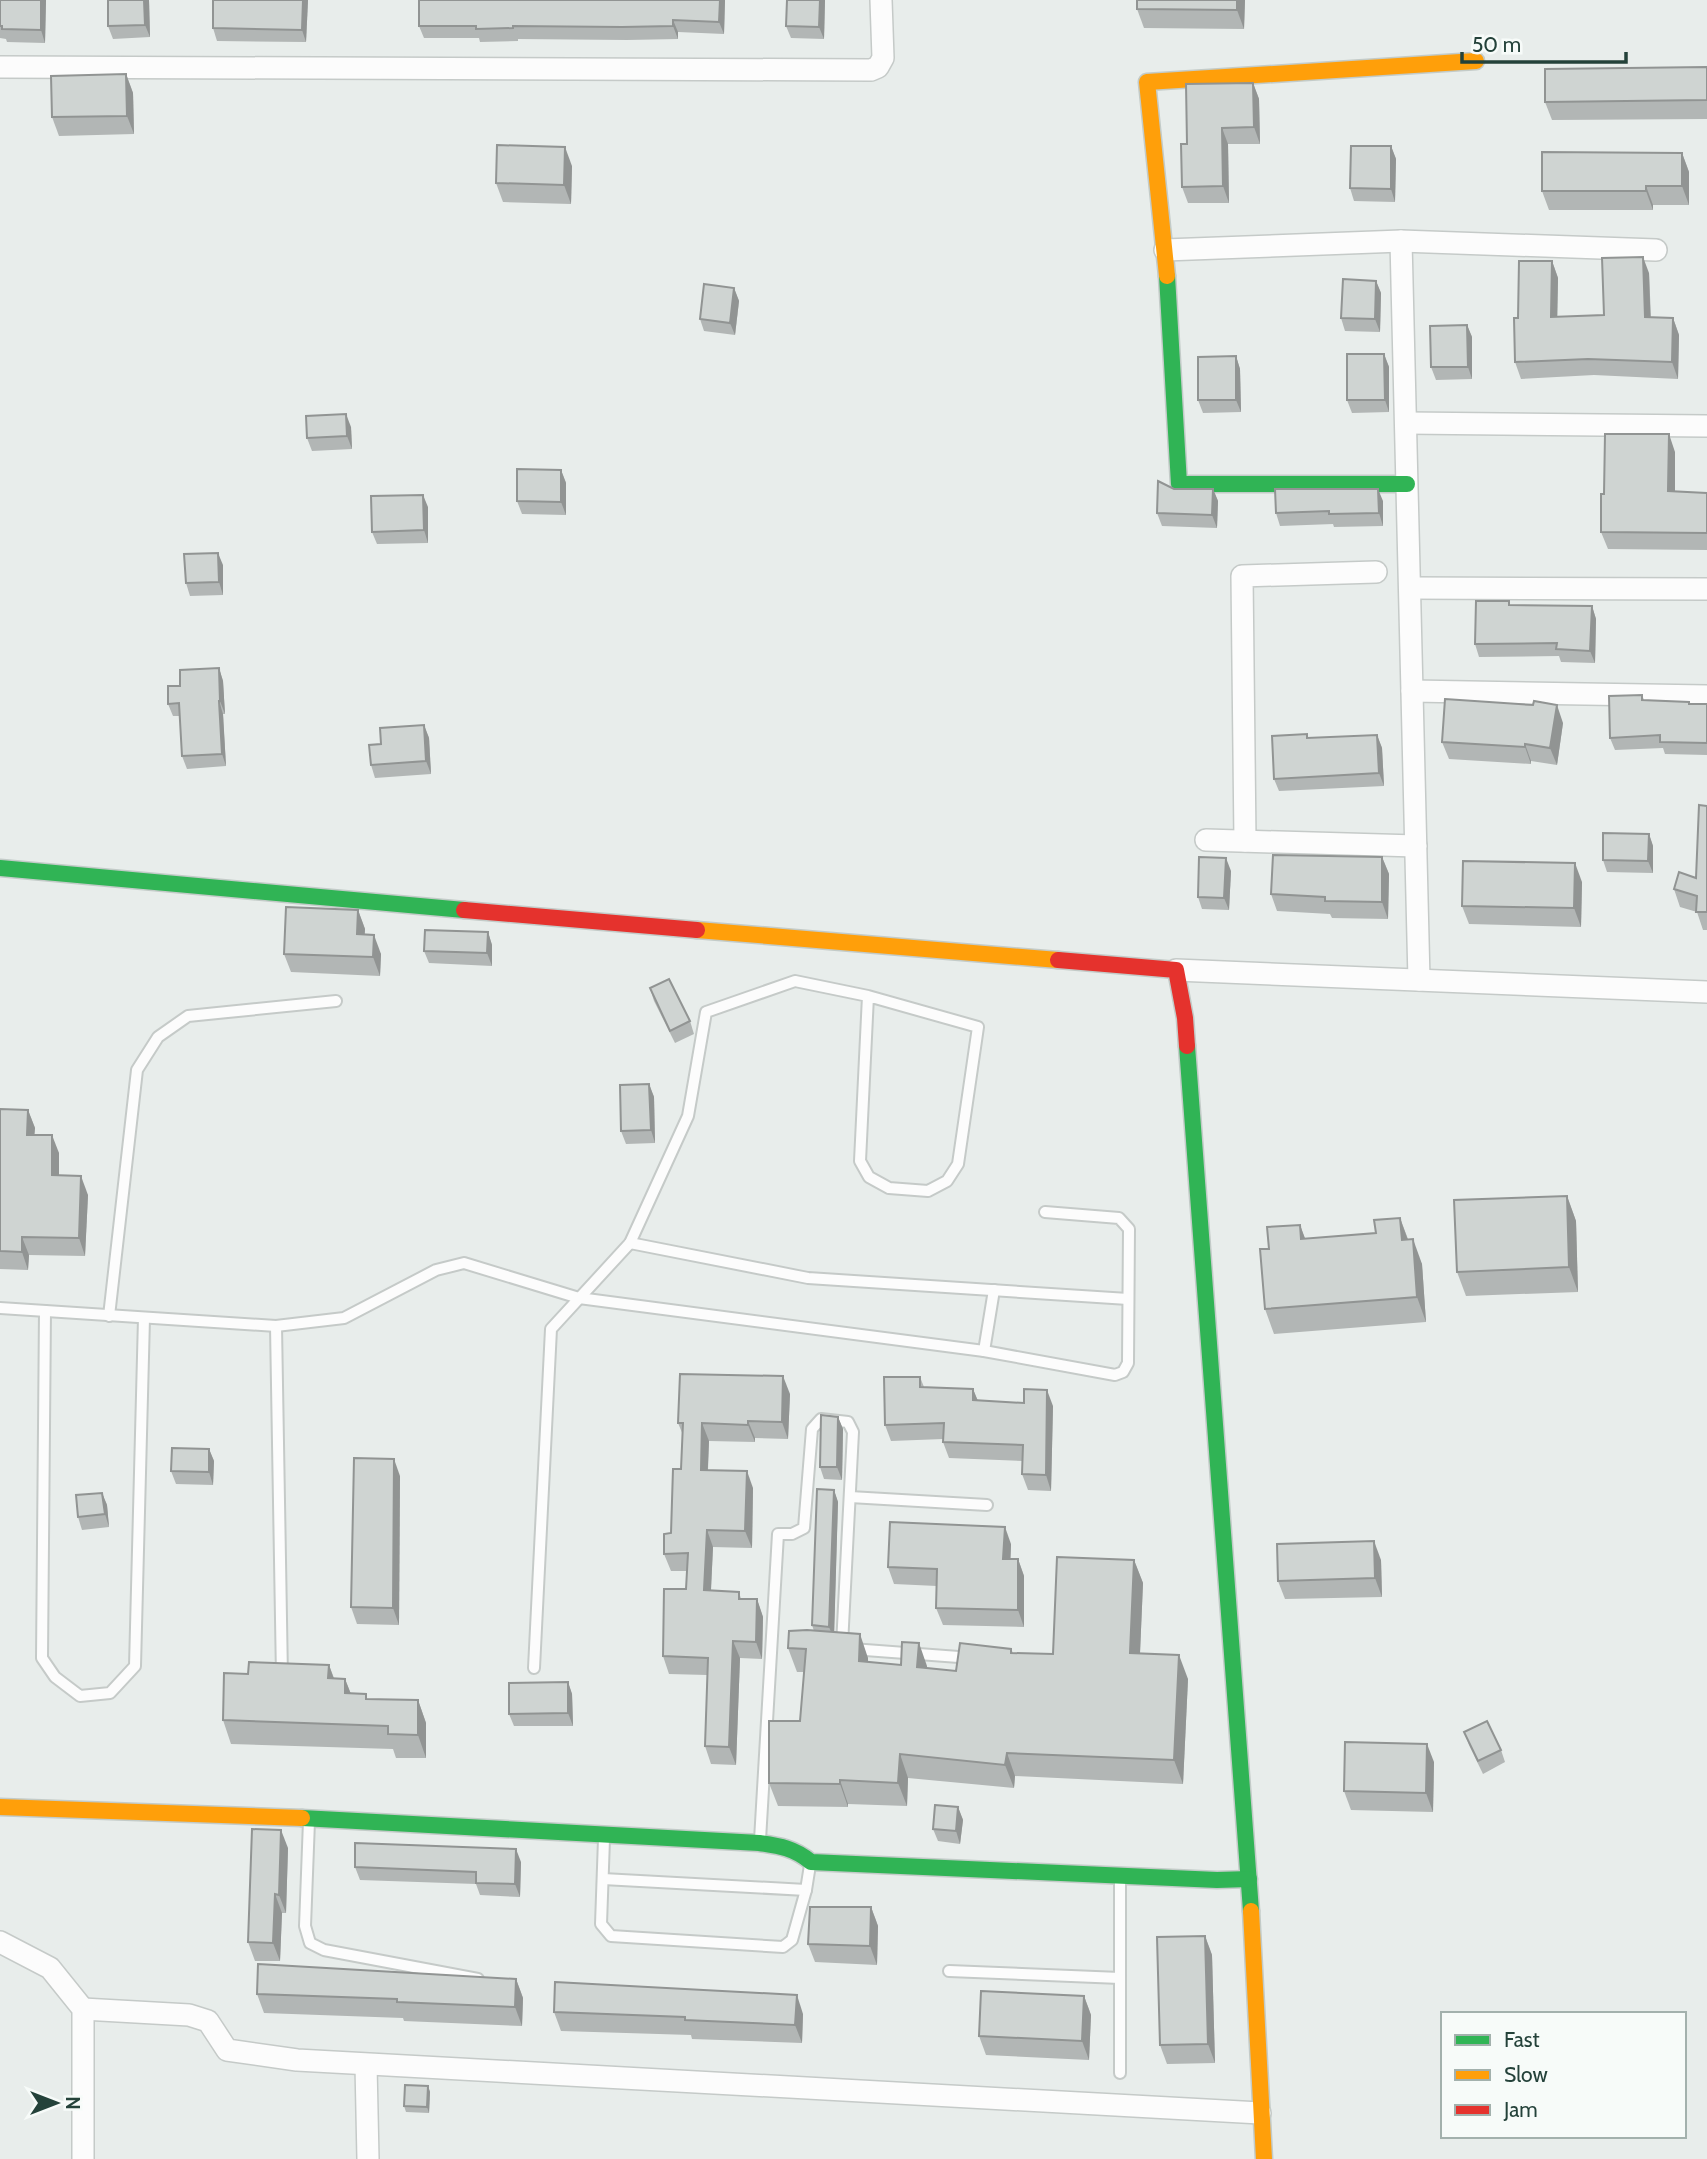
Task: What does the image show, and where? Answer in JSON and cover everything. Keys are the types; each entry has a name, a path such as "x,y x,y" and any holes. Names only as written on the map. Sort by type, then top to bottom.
{"street":[{"path":"0,67 871,70 878,66 883,58 881,0"},
{"path":"1407,484 1178,484 1165,250 1147,82 1476,61"},
{"path":"1165,250 1401,241 1656,250"},
{"path":"1401,241 1419,980"},
{"path":"1406,423 1707,426"},
{"path":"1245,841 1242,576 1376,572"},
{"path":"1410,589 1707,589"},
{"path":"1412,691 1707,696"},
{"path":"1206,839 1416,846"},
{"path":"0,868 1176,970 1707,992"},
{"path":"1176,970 1185,1018 1249,1880 1264,2159"},
{"path":"0,1807 309,1818 759,1843 787,1847 811,1862 1249,1880"},
{"path":"0,1942 50,1968 83,2010 83,2159"},
{"path":"83,2010 189,2014 208,2021 227,2050 297,2060 1260,2113"},
{"path":"366,2065 368,2159"}],"lane":[{"path":"534,1668 551,1329 630,1243 688,1116 706,1012 795,981 869,996 978,1027 958,1164 947,1181 928,1191 889,1188 869,1177 860,1161 869,996"},
{"path":"109,1316 137,1070 158,1037 188,1017 336,1001"},
{"path":"0,1308 276,1326 344,1318 436,1270 464,1263 579,1298 984,1351 1115,1375 1123,1372 1128,1363 1129,1228 1119,1218 1045,1212"},
{"path":"630,1243 808,1278 1128,1299"},
{"path":"984,1351 994,1290"},
{"path":"45,1311 42,1658 55,1677 80,1696 110,1693 135,1666 144,1318"},
{"path":"276,1326 282,1677"},
{"path":"759,1843 778,1534 792,1534 804,1528 813,1429 821,1419 848,1422 853,1432 842,1648"},
{"path":"850,1497 987,1505"},
{"path":"772,1643 786,1644"},
{"path":"828,1647 989,1660"},
{"path":"309,1818 305,1926 310,1943 324,1950 495,1982"},
{"path":"604,1836 601,1924 611,1936 783,1947 792,1940 811,1862"},
{"path":"1120,1874 1120,2073"},
{"path":"603,1879 806,1889"},
{"path":"949,1971 1120,1978"}],"building":[{"path":"0,0 41,0 41,30 2,29"},
{"path":"108,0 144,0 145,25 108,26"},
{"path":"213,0 303,0 302,30 213,28"},
{"path":"419,0 720,0 719,22 673,20 673,26 513,26 476,29 476,26 419,26"},
{"path":"787,0 820,0 819,27 786,26"},
{"path":"1137,0 1237,0 1237,10 1137,9"},
{"path":"1707,67 1707,100 1545,102 1545,69"},
{"path":"126,74 127,116 52,117 51,76"},
{"path":"1253,83 1254,127 1222,128 1223,186 1182,187 1181,144 1187,144 1186,84"},
{"path":"497,145 565,147 564,185 496,183"},
{"path":"1351,146 1391,146 1391,189 1350,188"},
{"path":"1542,152 1682,153 1682,186 1646,186 1646,191 1542,191"},
{"path":"1643,257 1645,317 1673,318 1672,362 1588,359 1515,362 1514,318 1518,318 1519,261 1552,261 1551,317 1604,315 1602,258"},
{"path":"1343,279 1376,281 1375,319 1341,318"},
{"path":"704,284 734,288 730,323 700,319"},
{"path":"1467,325 1468,367 1431,367 1430,326"},
{"path":"1347,354 1384,354 1385,400 1347,400"},
{"path":"1236,356 1236,400 1198,400 1198,357"},
{"path":"346,414 347,436 307,438 306,416"},
{"path":"1605,434 1669,434 1668,491 1707,493 1707,533 1601,532"},
{"path":"517,469 561,470 561,502 517,501"},
{"path":"1158,481 1174,489 1213,489 1212,515 1157,513"},
{"path":"1275,489 1378,489 1379,513 1276,513"},
{"path":"423,495 424,530 372,532 371,496"},
{"path":"218,553 219,582 186,583 184,554"},
{"path":"1476,601 1509,601 1509,605 1592,606 1590,651 1556,649 1557,643 1475,644"},
{"path":"219,668 222,754 182,756 179,703 168,704 168,686 180,686 180,670"},
{"path":"1642,695 1642,700 1707,704 1707,743 1660,742 1660,735 1610,738 1609,696"},
{"path":"1445,699 1533,705 1534,701 1557,705 1550,748 1525,744 1525,747 1442,742"},
{"path":"424,725 426,761 371,765 369,745 381,744 380,728"},
{"path":"1307,734 1307,738 1377,735 1379,773 1274,779 1272,736"},
{"path":"1699,805 1707,806 1707,912 1696,912 1697,896 1674,889 1679,872 1696,878"},
{"path":"1603,833 1649,834 1648,861 1603,860"},
{"path":"1273,855 1382,857 1382,902 1325,901 1325,897 1271,894"},
{"path":"1199,857 1226,858 1224,898 1198,897"},
{"path":"1463,861 1575,863 1574,908 1462,906"},
{"path":"286,907 358,910 357,934 374,935 373,957 284,954"},
{"path":"425,930 488,932 487,953 424,951"},
{"path":"669,979 690,1021 670,1031 650,988"},
{"path":"649,1084 651,1130 621,1131 620,1085"},
{"path":"0,1109 28,1110 27,1135 52,1135 52,1175 81,1176 79,1238 22,1237 22,1252 0,1251"},
{"path":"1567,1196 1569,1267 1457,1272 1454,1200"},
{"path":"1400,1218 1402,1240 1413,1239 1417,1297 1265,1309 1260,1249 1269,1249 1267,1227 1300,1225 1301,1239 1376,1233 1374,1220"},
{"path":"680,1374 783,1376 782,1422 748,1421 748,1425 702,1423 701,1470 747,1471 745,1531 707,1530 704,1590 739,1592 739,1599 757,1599 756,1642 733,1641 729,1747 705,1746 708,1658 663,1656 664,1589 686,1589 688,1553 664,1554 664,1534 671,1533 673,1469 681,1469 683,1423 678,1423"},
{"path":"884,1377 920,1377 920,1387 973,1389 973,1400 1024,1403 1024,1389 1047,1390 1046,1475 1022,1474 1023,1445 943,1442 944,1423 885,1425"},
{"path":"821,1415 838,1417 837,1467 820,1467"},
{"path":"172,1448 209,1449 209,1472 171,1471"},
{"path":"354,1458 394,1459 393,1608 351,1607"},
{"path":"817,1489 834,1490 829,1627 812,1625"},
{"path":"102,1493 105,1514 78,1517 76,1495"},
{"path":"890,1522 1005,1527 1003,1559 1018,1559 1018,1610 936,1608 937,1569 888,1567"},
{"path":"1374,1541 1375,1578 1278,1581 1277,1544"},
{"path":"1057,1557 1134,1560 1130,1653 1179,1655 1174,1760 1007,1753 1005,1765 900,1754 898,1783 840,1780 840,1784 769,1783 769,1721 800,1721 806,1649 788,1648 789,1631 860,1634 859,1661 901,1665 902,1642 919,1643 917,1667 956,1671 960,1643 1011,1649 1011,1653 1053,1654"},
{"path":"249,1662 329,1665 328,1678 345,1679 345,1693 366,1694 366,1699 418,1700 418,1735 388,1734 388,1726 223,1720 224,1673 248,1674"},
{"path":"568,1682 568,1713 509,1714 509,1683"},
{"path":"1487,1721 1501,1750 1478,1761 1464,1732"},
{"path":"1345,1742 1427,1744 1426,1793 1344,1791"},
{"path":"935,1805 958,1807 956,1831 933,1829"},
{"path":"252,1829 281,1830 279,1895 275,1894 273,1943 248,1942"},
{"path":"355,1843 516,1849 515,1884 476,1883 476,1872 355,1867"},
{"path":"810,1907 871,1907 870,1946 808,1944"},
{"path":"1205,1936 1208,2044 1160,2045 1157,1937"},
{"path":"258,1964 516,1979 515,2007 257,1994"},
{"path":"555,1982 797,1995 795,2025 554,2012"},
{"path":"981,1991 1084,1996 1082,2041 979,2036"},
{"path":"405,2085 428,2086 427,2107 404,2106"}],"traffic: fast":[{"path":"1167,276 1179,484 1407,484"},
{"path":"0,868 464,910"},
{"path":"1187,1046 1251,1911"},
{"path":"302,1818 759,1843 786,1848 811,1862 1217,1880 1249,1879"}],"traffic: slow":[{"path":"1167,276 1147,82 1476,61"},
{"path":"697,930 1058,960"},
{"path":"0,1807 302,1818"},
{"path":"1251,1911 1264,2159"}],"traffic: jam":[{"path":"464,910 697,930"},
{"path":"1058,960 1176,970 1187,1046"}]}
